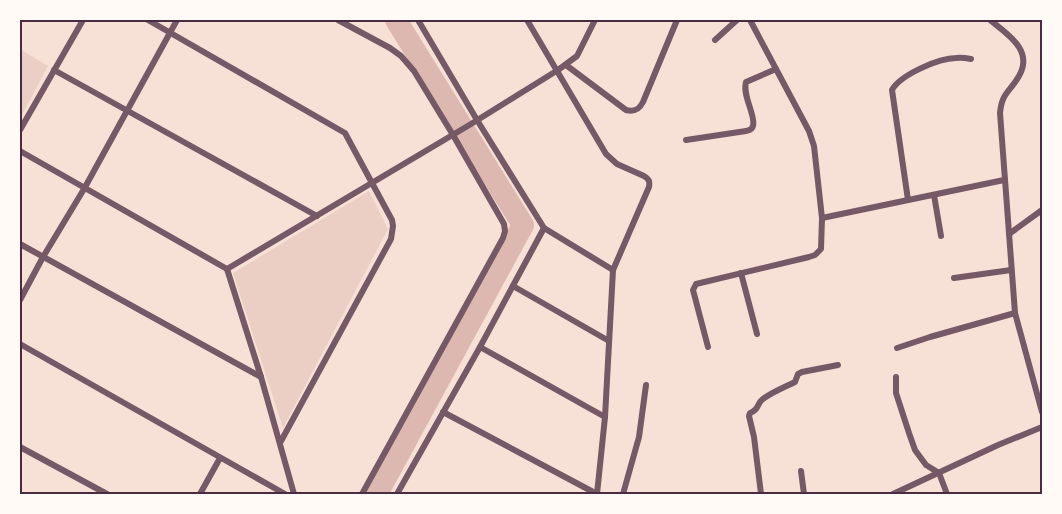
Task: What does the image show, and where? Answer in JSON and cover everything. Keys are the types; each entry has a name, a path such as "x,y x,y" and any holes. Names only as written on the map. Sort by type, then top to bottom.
{"street":[{"path":"20,130 83,20"},
{"path":"148,20 345,133 392,220 391,240 280,443"},
{"path":"20,300 177,20"},
{"path":"338,20 390,48 401,56 414,71 456,133 504,224 505,234 362,495"},
{"path":"418,20 474,122 544,228 613,270"},
{"path":"443,412 597,494 613,270 650,182 648,178 617,164 606,154 527,20"},
{"path":"228,269 566,65 577,56 595,20"},
{"path":"566,65 626,110 632,111 641,107 677,20"},
{"path":"716,40 737,20"},
{"path":"708,346 693,290 696,284 815,255 821,249 822,218 814,146 809,131 750,20"},
{"path":"990,20 1018,44 1024,61 1020,75 1004,95 1000,113 1015,313 1042,412"},
{"path":"999,27 1003,20"},
{"path":"908,200 892,90 896,83 927,65 955,57 971,59"},
{"path":"686,140 750,130 753,122 745,90 746,82 776,69"},
{"path":"54,70 317,216"},
{"path":"20,151 228,269 294,495"},
{"path":"822,218 1004,180"},
{"path":"934,195 941,236"},
{"path":"1009,234 1042,210"},
{"path":"397,495 544,228"},
{"path":"20,244 261,377"},
{"path":"954,278 1011,270"},
{"path":"741,273 758,334"},
{"path":"513,286 609,341"},
{"path":"897,348 1015,313"},
{"path":"20,344 285,495"},
{"path":"480,347 604,417"},
{"path":"761,495 750,413 758,408 762,400 795,382 798,374 838,365"},
{"path":"896,377 896,393 915,450 926,465 939,473 947,495"},
{"path":"622,495 639,437 646,386"},
{"path":"894,495 998,445 1042,427"},
{"path":"20,447 107,495"},
{"path":"200,495 220,458"},
{"path":"801,471 804,495"}],"shaded area":[{"path":"20,49 48,66 20,119"},
{"path":"369,191 388,229 283,428 233,273"}],"waterway":[{"path":"377,494 523,225 396,20"}]}
